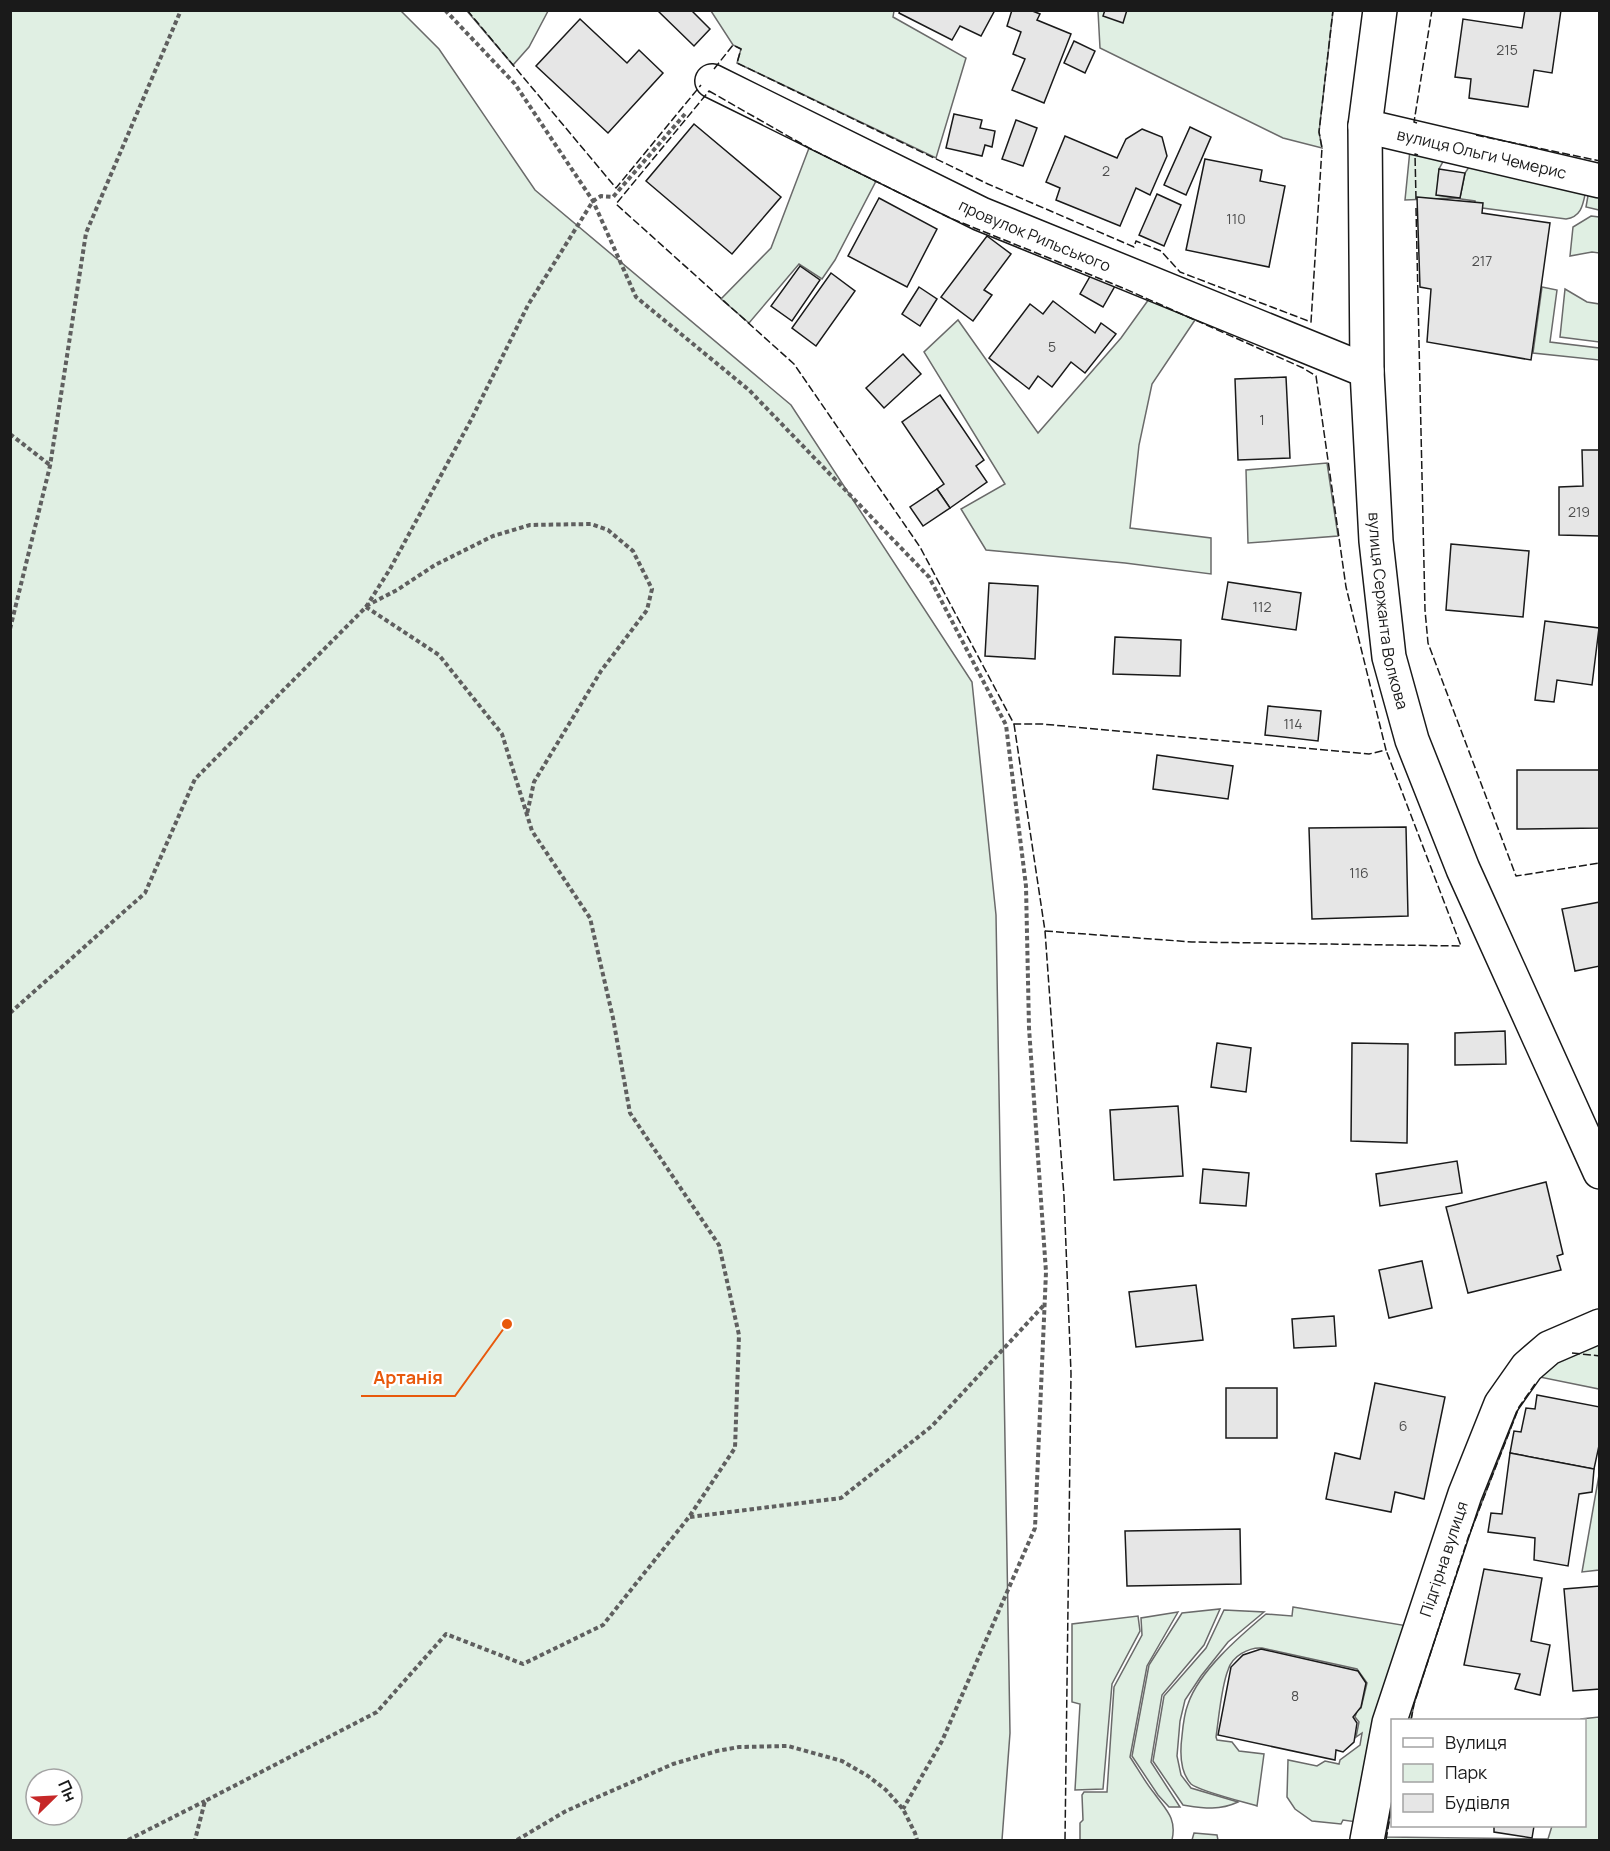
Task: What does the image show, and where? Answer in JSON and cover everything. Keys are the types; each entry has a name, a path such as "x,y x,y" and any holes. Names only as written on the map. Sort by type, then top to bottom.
{"street":[{"name":"вулиця Сержанта Волкова","path":"1380,10 1365,126 1367,371 1376,541 1389,657 1412,740 1463,869 1599,1172"},
{"name":"провулок Рильського","path":"712,81 981,214 1367,371"},
{"name":"вулиця Ольги Чемерис","path":"1365,126 1599,181"},
{"name":"Підгірна вулиця","path":"1367,1840 1389,1722 1465,1494 1502,1404 1527,1367 1549,1348 1599,1326"}],"path":[{"path":"10,629 50,466 86,233 182,10"},
{"path":"445,10 515,84 593,201 636,297 749,390 929,577 1006,725 1026,886 1029,1028 1047,1272 1035,1528 942,1741 903,1809"},
{"path":"10,1013 145,893 195,779 366,607 390,570 471,420 528,305 593,201 601,196 614,197 712,81"},
{"path":"10,434 50,466"},
{"path":"366,607 445,560 493,536 530,525 591,524 608,530 633,552 652,589 647,610 601,671 534,782 527,814"},
{"path":"128,1840 377,1712 446,1634 523,1664 603,1625 689,1518 735,1448 739,1335 719,1245 630,1113 613,1018 590,918 532,831 502,734 440,655 366,607"},
{"path":"689,1518 841,1498 932,1426 1045,1304"},
{"path":"517,1840 566,1811 673,1764 740,1747 788,1746 842,1761 868,1776 886,1790 903,1809 917,1840"},
{"path":"195,1840 205,1801"}],"green space":[{"path":"11,10 401,11 439,49 535,190 791,405 972,682 996,915 1010,1733 1002,1840 11,1840"},
{"path":"467,11 548,11 529,47 513,65"},
{"path":"711,11 894,11 893,17 966,58 936,158 737,63 741,49 733,45"},
{"path":"1098,11 1333,11 1319,132 1322,148 1283,138 1100,48"},
{"path":"809,148 876,181 835,260 822,279 799,264 749,323 721,299 771,248"},
{"path":"1410,150 1445,158 1439,169 1437,195 1460,198 1465,173 1471,164 1586,190 1583,205 1579,213 1566,219 1475,207 1475,201 1454,198 1405,200"},
{"path":"1589,190 1599,193 1599,210 1586,207"},
{"path":"1591,216 1599,217 1599,253 1570,256 1573,227"},
{"path":"1542,287 1557,290 1550,342 1599,348 1599,360 1533,353"},
{"path":"1565,289 1587,302 1599,304 1599,342 1560,337"},
{"path":"1149,299 1195,320 1152,384 1139,445 1130,528 1211,538 1211,574 1125,563 986,550 961,509 1005,484 924,352 958,320 1038,433 1121,338"},
{"path":"1327,463 1338,536 1248,543 1246,470"},
{"path":"1599,1342 1599,1389 1540,1377 1519,1407 1468,1538 1414,1704 1411,1719 1405,1719 1456,1560 1516,1405 1529,1386 1563,1352"},
{"path":"1599,1475 1599,1570 1582,1572"},
{"path":"1293,1607 1408,1626 1357,1822 1343,1820 1341,1824 1312,1821 1295,1809 1287,1797 1288,1760 1317,1766 1325,1761 1339,1764 1340,1760 1360,1745 1362,1733 1356,1737 1359,1722 1355,1717 1361,1708 1367,1683 1357,1669 1262,1648 1242,1653 1230,1665 1226,1677 1216,1737 1217,1740 1232,1742 1239,1751 1264,1754 1257,1806 1196,1787 1191,1784 1185,1774 1181,1748 1185,1716 1193,1692 1201,1679 1221,1655 1266,1614 1292,1616"},
{"path":"1220,1609 1204,1645 1162,1695 1151,1762 1180,1807 1169,1807 1158,1795 1132,1756 1149,1665 1182,1613"},
{"path":"1224,1610 1264,1612 1228,1642 1185,1700 1180,1721 1177,1756 1181,1775 1191,1788 1238,1802 1218,1808 1183,1805 1153,1761 1164,1696 1206,1648"},
{"path":"1178,1612 1147,1666 1130,1757 1172,1820 1172,1840 1080,1840 1080,1823 1083,1820 1082,1795 1084,1792 1107,1792 1114,1687 1142,1635 1141,1618"},
{"path":"1138,1616 1140,1631 1112,1684 1103,1789 1075,1790 1080,1704 1072,1702 1072,1624"},
{"path":"1599,1717 1599,1840 1382,1840 1391,1788 1391,1810 1386,1837 1548,1839 1552,1827 1586,1827 1586,1719 1581,1719"},
{"path":"1194,1833 1217,1835 1218,1840 1192,1840"}],"building":[{"path":"657,10 691,10 710,29 694,46"},
{"path":"900,10 995,10 981,36 960,26 952,40 899,13"},
{"path":"1012,10 1030,10 1040,14 1037,20 1071,34 1044,103 1012,90 1025,59 1013,54 1021,32 1007,26"},
{"path":"1105,10 1127,10 1123,23 1103,16"},
{"path":"1525,10 1561,10 1552,73 1534,70 1528,107 1469,98 1471,79 1455,77 1463,19 1522,28"},
{"path":"580,19 627,63 639,50 663,73 608,133 536,66"},
{"path":"1074,41 1095,51 1085,73 1064,63"},
{"path":"954,114 982,120 980,128 995,131 992,147 985,145 982,156 946,148"},
{"path":"1016,120 1037,128 1023,166 1002,159"},
{"path":"694,124 781,197 732,254 646,181"},
{"path":"1190,127 1211,137 1186,195 1164,185"},
{"path":"1142,129 1162,137 1167,156 1150,195 1136,188 1120,226 1056,200 1060,188 1046,182 1065,136 1117,158 1126,139"},
{"path":"1205,159 1262,170 1260,181 1285,186 1269,267 1186,250"},
{"path":"1439,169 1465,173 1460,198 1436,195"},
{"path":"1157,194 1181,205 1164,246 1139,235"},
{"path":"1417,197 1483,203 1482,213 1550,223 1531,360 1427,342 1431,289 1420,287"},
{"path":"879,198 937,229 907,287 848,256"},
{"path":"987,236 1011,254 984,290 992,295 973,321 941,297"},
{"path":"800,266 820,280 792,321 771,306"},
{"path":"831,273 855,291 816,346 792,328"},
{"path":"1092,273 1115,286 1103,307 1080,294"},
{"path":"919,287 937,299 920,326 902,314"},
{"path":"1053,301 1095,333 1101,323 1116,334 1085,373 1071,362 1052,387 1038,376 1029,389 989,358 1030,304 1043,314"},
{"path":"903,354 921,374 884,408 866,388"},
{"path":"1286,377 1290,458 1238,460 1235,379"},
{"path":"940,395 984,460 976,466 987,482 950,508 937,489 944,484 902,422"},
{"path":"1582,450 1600,450 1600,536 1559,535 1559,487 1583,486"},
{"path":"937,489 950,508 923,526 910,507"},
{"path":"1451,544 1529,551 1523,617 1446,610"},
{"path":"1228,582 1301,593 1296,630 1222,619"},
{"path":"989,583 1038,586 1035,659 985,656"},
{"path":"1545,621 1599,628 1592,685 1557,680 1554,702 1535,700"},
{"path":"1115,637 1181,640 1180,676 1113,674"},
{"path":"1268,706 1321,711 1318,741 1265,735"},
{"path":"1157,755 1233,766 1228,799 1153,789"},
{"path":"1517,770 1600,770 1600,828 1517,829"},
{"path":"1406,827 1408,916 1312,919 1309,828"},
{"path":"1600,902 1600,966 1575,971 1562,909"},
{"path":"1505,1031 1506,1064 1455,1065 1455,1033"},
{"path":"1217,1043 1251,1048 1246,1092 1211,1087"},
{"path":"1352,1043 1408,1044 1407,1143 1351,1141"},
{"path":"1178,1106 1183,1176 1114,1180 1110,1110"},
{"path":"1457,1161 1462,1193 1380,1206 1376,1174"},
{"path":"1203,1169 1249,1173 1246,1206 1200,1203"},
{"path":"1546,1182 1563,1254 1557,1256 1561,1270 1468,1293 1446,1207"},
{"path":"1422,1261 1432,1308 1389,1318 1379,1270"},
{"path":"1196,1285 1203,1340 1136,1347 1129,1292"},
{"path":"1334,1316 1336,1346 1294,1348 1292,1319"},
{"path":"1375,1383 1445,1397 1424,1499 1395,1492 1391,1512 1326,1499 1335,1453 1360,1459"},
{"path":"1226,1388 1277,1388 1277,1438 1226,1438"},
{"path":"1537,1395 1600,1407 1600,1441 1594,1469 1510,1453 1514,1431 1521,1432 1526,1408 1535,1409"},
{"path":"1510,1453 1594,1469 1592,1492 1579,1494 1568,1566 1534,1560 1535,1538 1488,1532 1491,1513 1502,1514"},
{"path":"1240,1529 1241,1584 1127,1586 1125,1531"},
{"path":"1484,1569 1542,1578 1531,1641 1550,1645 1540,1695 1515,1689 1520,1674 1464,1665"},
{"path":"1600,1586 1600,1689 1573,1691 1564,1589"},
{"path":"1261,1649 1358,1671 1366,1683 1361,1707 1353,1717 1357,1723 1354,1742 1343,1752 1336,1750 1335,1760 1218,1735 1231,1667 1243,1655"},
{"path":"1494,1827 1534,1827 1532,1838 1494,1832"}],"fence":[{"path":"467,10 616,188 701,85"},
{"path":"714,69 733,45 741,49 737,63 988,184 1134,247 1136,241 1161,251 1180,272 1311,322 1322,148 1319,132 1333,10"},
{"path":"1417,123 1414,122 1432,10"},
{"path":"709,91 809,148 950,218 1123,288 1303,368 1316,376 1346,587 1386,750 1369,754 1042,724 1014,724 920,547 794,364 616,204 709,91"},
{"path":"1476,135 1600,161"},
{"path":"1416,199 1415,154 1418,155"},
{"path":"1416,208 1425,610 1428,643 1516,876 1600,863"},
{"path":"1014,724 1045,931 1064,1196 1071,1373 1065,1840"},
{"path":"1045,931 1192,942 1461,946 1386,750"},
{"path":"1572,1353 1600,1356"},
{"path":"1411,1719 1414,1704 1468,1538 1519,1407 1535,1384"},
{"path":"1386,1840 1391,1811"}],"place":[{"name":"Артанія","path":"507,1324"}]}
